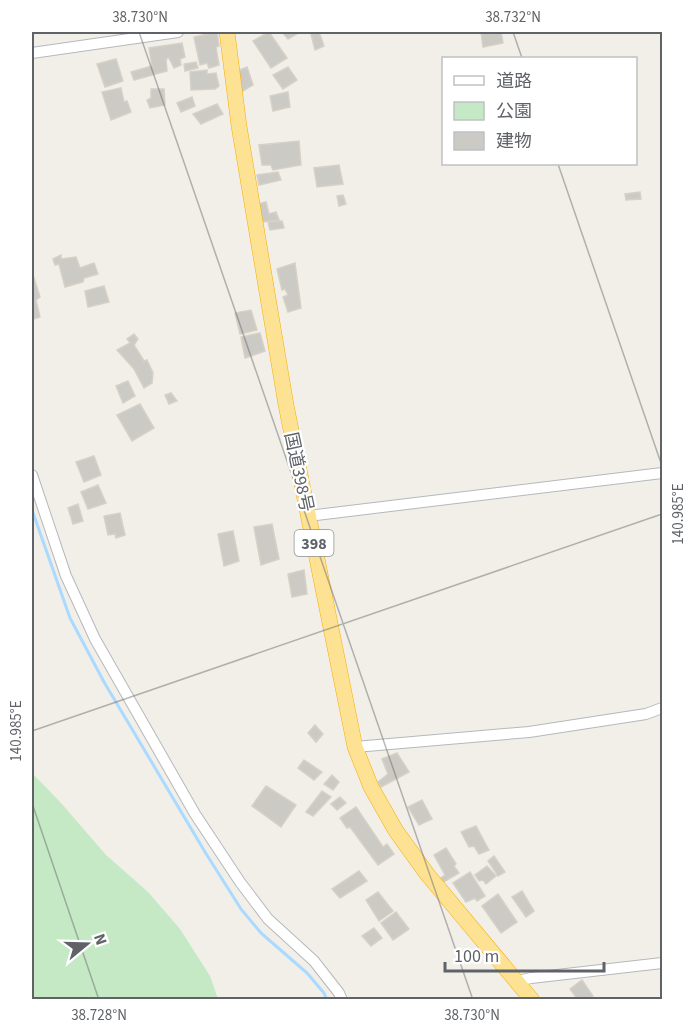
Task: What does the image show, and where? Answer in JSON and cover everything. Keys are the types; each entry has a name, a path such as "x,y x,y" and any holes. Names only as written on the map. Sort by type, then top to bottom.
{"highway":[{"name":"国道398号","path":"227,32 239,126 282,382 355,747 371,787 396,831 427,874 532,999"}],"street":[{"path":"32,53 178,32"},
{"path":"308,516 663,473"},
{"path":"32,475 66,576 95,639 195,814 240,882 268,919 314,961 342,999"},
{"path":"355,747 529,732 646,714 663,708"},
{"path":"517,981 663,963"}],"green space":[{"path":"32,773 106,855 148,892 180,929 210,976 218,999 32,999"}],"building":[{"path":"217,32 219,46 216,47 219,65 209,68 207,63 200,65 194,37"},
{"path":"269,32 287,58 271,68 253,41"},
{"path":"282,32 300,32 288,39"},
{"path":"319,32 324,46 315,50 311,34"},
{"path":"481,32 501,32 503,43 483,47"},
{"path":"182,43 185,57 180,59 181,65 174,68 169,58 166,59 167,71 134,80 131,72 152,66 149,48"},
{"path":"116,59 123,81 105,87 97,64"},
{"path":"196,62 198,68 185,71 184,64"},
{"path":"247,67 253,85 241,92 235,72"},
{"path":"288,67 297,80 283,89 273,75"},
{"path":"207,70 207,74 216,73 219,86 215,89 191,90 190,72"},
{"path":"121,88 124,102 127,101 131,112 111,120 102,92"},
{"path":"151,89 164,89 165,105 150,108 147,100 151,98"},
{"path":"288,92 290,107 273,111 270,96"},
{"path":"192,97 195,106 181,112 177,103"},
{"path":"217,104 223,114 201,124 193,114"},
{"path":"299,141 301,165 273,170 271,165 262,165 259,145"},
{"path":"339,165 343,184 317,187 314,168"},
{"path":"278,172 281,180 259,185 257,175"},
{"path":"640,192 641,199 626,200 625,194"},
{"path":"343,195 346,204 339,206 337,196"},
{"path":"266,202 269,214 276,212 279,220 262,222 258,204"},
{"path":"282,221 284,228 270,230 268,222"},
{"path":"61,255 61,259 76,257 80,268 94,263 98,274 84,278 83,282 65,287 59,264 55,265 53,259"},
{"path":"295,263 301,308 288,312 283,297 288,295 285,289 282,290 277,269"},
{"path":"32,275 40,297 36,300 40,317 34,319 32,317"},
{"path":"104,286 109,302 88,307 85,291"},
{"path":"251,310 257,330 240,334 235,313"},
{"path":"260,333 265,351 245,358 241,337"},
{"path":"134,334 138,339 134,345 144,361 147,360 153,373 152,383 144,388 134,369 117,350 130,343 127,339"},
{"path":"128,381 135,396 123,403 116,386"},
{"path":"171,393 177,401 169,404 165,395"},
{"path":"140,404 154,428 132,441 117,415"},
{"path":"94,456 101,475 84,482 76,462"},
{"path":"98,485 106,503 88,509 81,492"},
{"path":"78,504 83,521 73,524 68,508"},
{"path":"120,513 125,535 116,538 115,534 108,535 104,516"},
{"path":"272,524 279,559 261,565 254,527"},
{"path":"233,531 239,561 224,566 218,534"},
{"path":"304,570 307,594 292,597 288,574"},
{"path":"315,725 323,734 316,742 308,733"},
{"path":"397,753 409,772 381,787 378,782 388,774 382,759"},
{"path":"304,760 322,772 314,780 298,768"},
{"path":"332,775 339,782 333,790 324,784"},
{"path":"266,786 296,805 281,827 252,806"},
{"path":"322,791 331,797 313,816 306,812"},
{"path":"340,797 346,803 337,810 331,804"},
{"path":"422,800 432,819 419,825 408,807"},
{"path":"356,807 383,847 387,844 394,854 378,865 350,827 347,828 340,818"},
{"path":"476,826 489,850 479,854 474,846 469,847 461,832"},
{"path":"446,848 459,873 440,884 438,880 445,875 434,855"},
{"path":"494,856 505,872 498,876 488,861"},
{"path":"487,866 496,876 486,884 483,880 479,881 475,875"},
{"path":"359,871 367,881 340,898 332,889"},
{"path":"470,872 485,896 477,901 475,898 466,902 453,883"},
{"path":"522,891 534,911 526,917 512,897"},
{"path":"378,892 393,911 379,921 366,900"},
{"path":"498,894 517,922 501,933 482,906"},
{"path":"396,912 409,929 393,940 381,923"},
{"path":"374,928 382,938 371,946 362,936"},
{"path":"582,980 593,996 588,1000 578,1000 570,989"}],"waterway":[{"path":"32,510 70,618 104,682 205,852 241,909 261,933 307,973 327,1000"}]}
